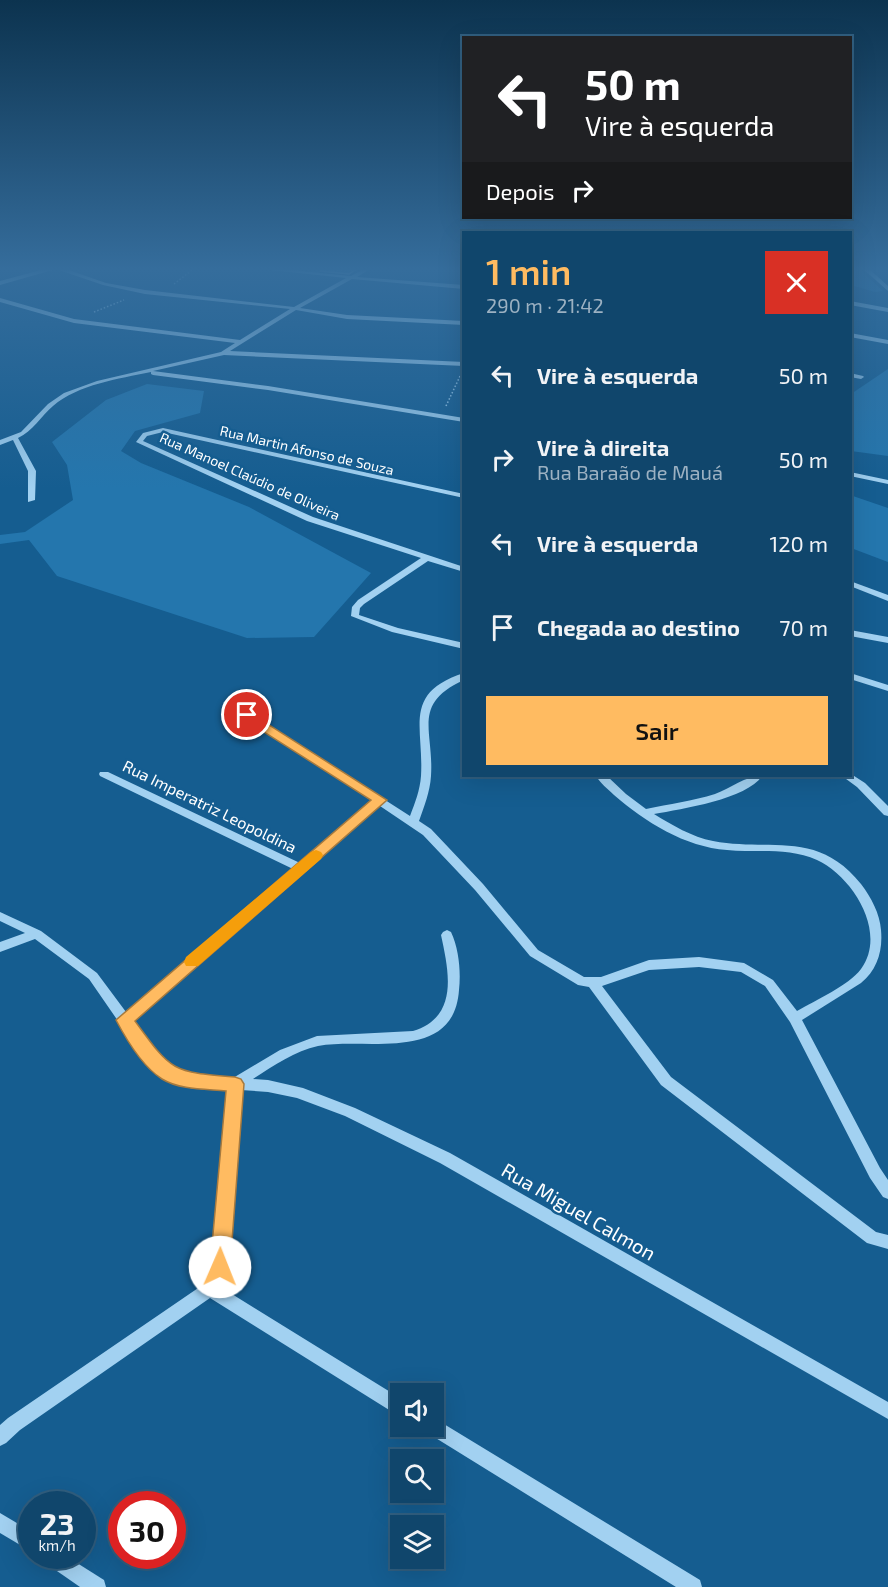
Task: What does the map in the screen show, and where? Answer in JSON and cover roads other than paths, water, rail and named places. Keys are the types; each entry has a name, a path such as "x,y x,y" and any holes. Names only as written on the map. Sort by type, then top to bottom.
{"street":[{"path":"234,341 242,342"},
{"path":"223,353 242,342"},
{"path":"0,443 15,438 58,398 99,382 223,353 462,364"},
{"path":"143,372 268,388 462,420"},
{"path":"852,375 861,377"},
{"name":"Rua Martin Afonso de Souza","path":"145,434 157,430 172,432 462,496"},
{"name":"Rua Manoel Claúdio de Oliveira","path":"145,434 139,442 310,519 462,569"},
{"path":"15,438 32,471 31,500"},
{"path":"852,474 888,482"},
{"path":"427,558 362,602 355,612 361,619 395,630 462,646"},
{"path":"852,584 888,598"},
{"path":"852,633 888,640"},
{"path":"413,822 424,790 426,771 422,715 433,692 462,677"},
{"path":"852,677 888,688"},
{"path":"228,703 413,822 444,849 534,953 582,982 601,982 649,965 699,962 744,968 769,983 795,1018 875,1173 888,1192"},
{"name":"Rua Imperatriz Leopoldina","path":"104,774 301,868"},
{"path":"602,777 618,794 643,813 700,842 728,847 807,852 841,867 862,888 879,921 877,950 865,973 795,1018"},
{"path":"643,813 703,801 731,792 755,777"},
{"path":"849,777 861,784 888,812"},
{"path":"124,1020 380,800"},
{"name":"Rua Miguel Calmon","path":"0,916 37,934 93,976 152,1059 168,1073 192,1081 268,1086 298,1092 350,1112 445,1158 888,1411"},
{"path":"0,947 37,934"},
{"path":"0,1437 14,1424 210,1289 220,1267 235,1084 281,1055 319,1041 414,1036 437,1029 451,1011 453,990 447,934"},
{"path":"592,982 666,1081 872,1238 888,1242"},
{"path":"210,1289 390,1401"},
{"path":"444,1433 693,1587"},
{"path":"0,1522 18,1534"},
{"path":"70,1569 97,1587"}]}
